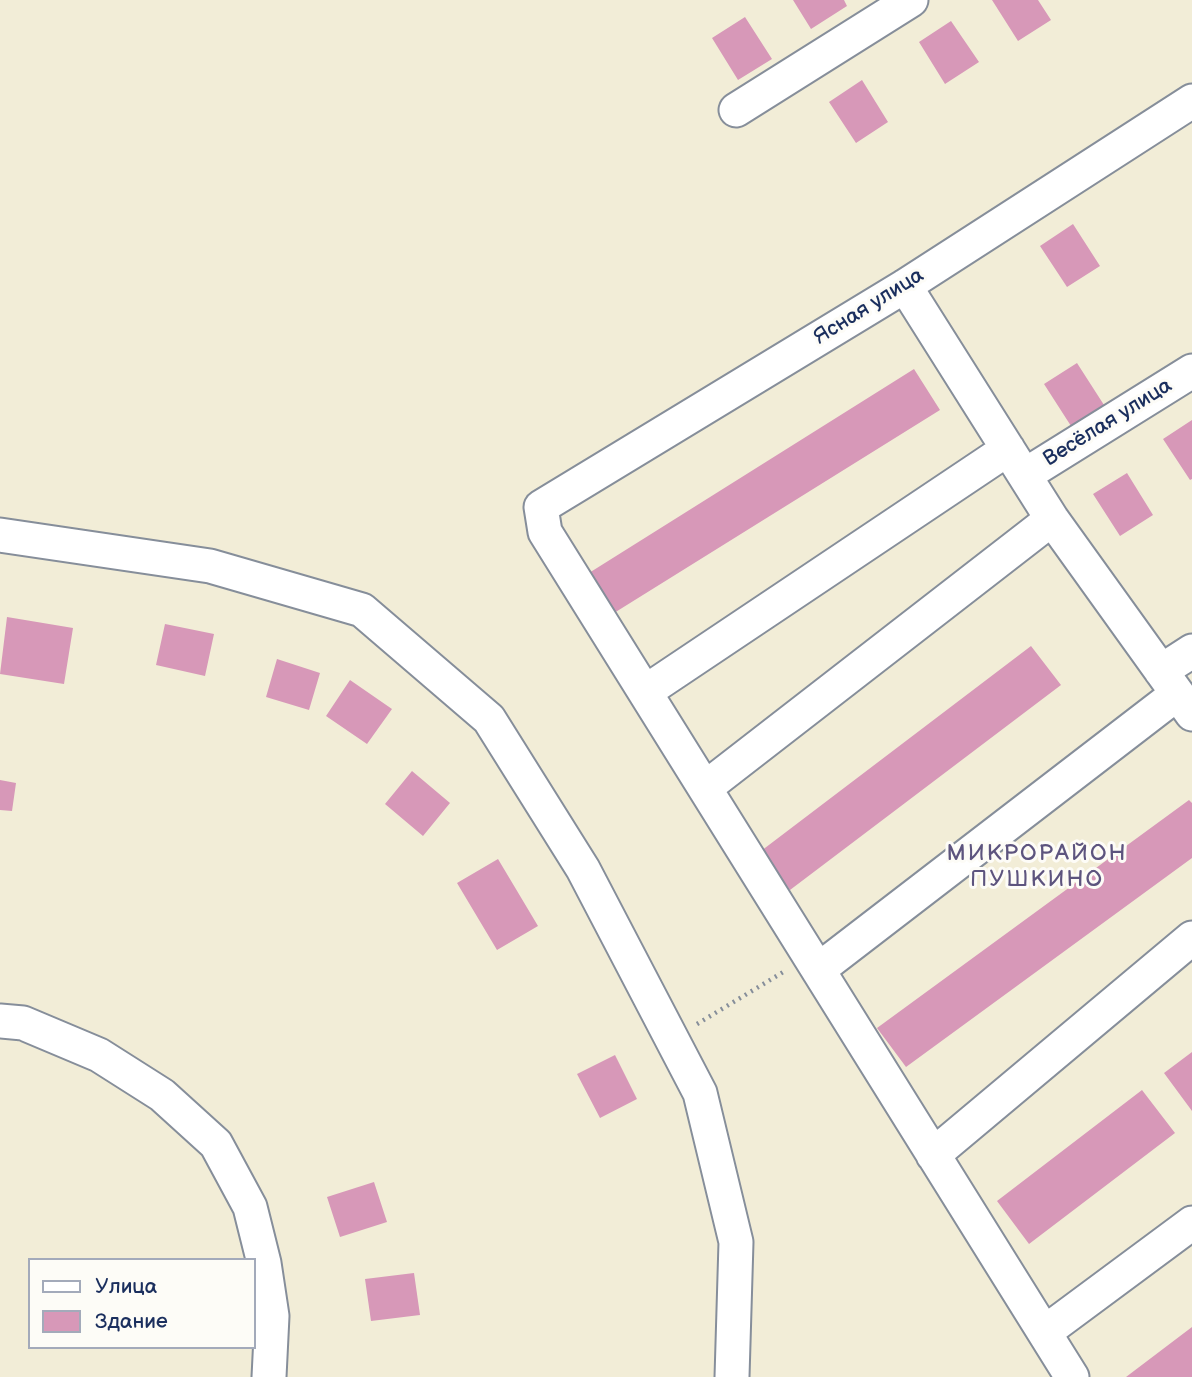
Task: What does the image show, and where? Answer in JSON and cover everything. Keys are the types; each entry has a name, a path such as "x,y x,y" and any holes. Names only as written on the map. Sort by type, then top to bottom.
{"street":[{"path":"736,110 911,0"},
{"name":"Ясная улица","path":"645,692 545,532 541,507 905,286 1192,100"},
{"path":"905,286 1052,519 1177,693"},
{"name":"Весёлая улица","path":"645,692 1016,462 1192,371"},
{"path":"705,788 1052,519"},
{"path":"0,535 210,566 362,610 489,719 583,869 701,1093 736,1242 732,1377"},
{"path":"814,963 1177,693 1192,651"},
{"path":"645,692 1072,1377"},
{"path":"933,1155 1192,938"},
{"path":"0,1021 23,1023 99,1055 162,1095 216,1144 250,1208 264,1263 272,1316 269,1377"},
{"path":"1045,1332 1192,1223"}],"path":[{"path":"672,1039 814,963"}],"building":[{"path":"793,0 844,0 847,6 811,29"},
{"path":"992,0 1038,0 1051,20 1018,41"},
{"path":"745,17 772,59 738,80 712,38"},
{"path":"951,21 979,62 945,84 919,42"},
{"path":"862,80 888,122 856,143 829,102"},
{"path":"1073,224 1100,266 1067,287 1040,246"},
{"path":"1077,363 1104,405 1071,426 1044,384"},
{"path":"914,369 940,410 606,618 581,578"},
{"path":"1192,420 1192,479 1190,480 1163,439"},
{"path":"1127,473 1153,515 1120,536 1093,494"},
{"path":"7,617 73,628 64,684 0,674"},
{"path":"165,624 214,634 205,676 156,665"},
{"path":"1031,646 1061,685 790,890 761,851"},
{"path":"277,659 320,673 309,710 266,697"},
{"path":"350,680 392,709 367,744 326,716"},
{"path":"412,771 450,803 423,836 385,804"},
{"path":"0,780 16,783 12,811 0,810"},
{"path":"1189,800 1192,803 1192,858 906,1067 877,1028"},
{"path":"498,859 538,926 497,950 457,883"},
{"path":"1192,1052 1192,1111 1164,1073"},
{"path":"615,1055 637,1099 600,1118 577,1074"},
{"path":"1142,1090 1175,1133 1029,1244 997,1201"},
{"path":"374,1182 387,1222 340,1237 327,1197"},
{"path":"414,1273 420,1315 371,1321 365,1279"},
{"path":"1192,1327 1192,1377 1126,1377"}],"district":[{"name":"МИКРОРАЙОН ПУШКИНО","path":"1037,867"}]}
